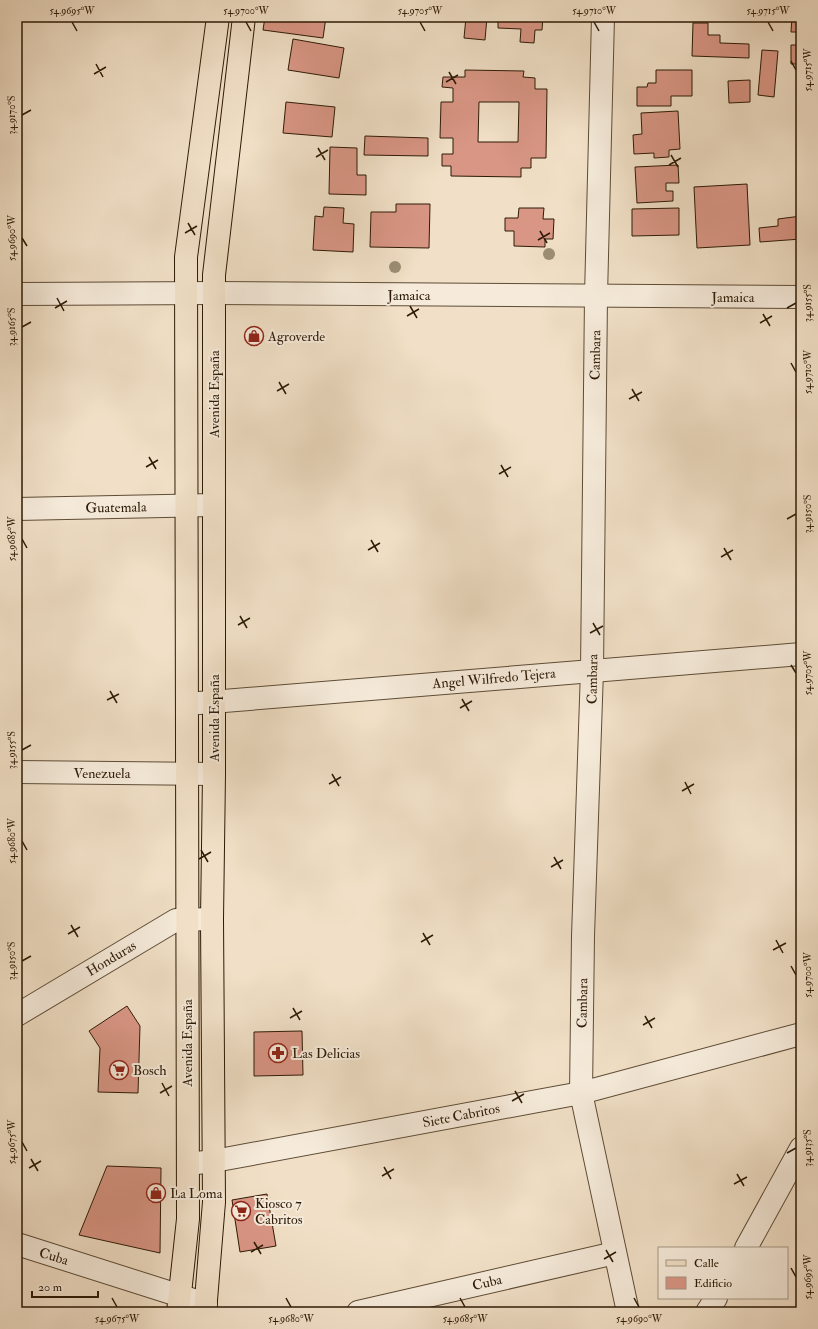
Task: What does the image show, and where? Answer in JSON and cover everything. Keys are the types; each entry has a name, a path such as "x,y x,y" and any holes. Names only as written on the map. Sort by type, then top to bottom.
{"main road":[{"name":"Avenida España","path":"180,1304 188,1219 186,256 218,17"},
{"name":"Avenida España","path":"205,1308 214,1202 212,919 214,774 214,275 244,17"}],"street":[{"name":"Cambara","path":"603,17 596,296 592,670 583,936 581,1092 628,1312"},
{"name":"Jamaica","path":"17,294 214,293 801,297"},
{"name":"Guatemala","path":"17,509 214,505"},
{"name":"Angel Wilfredo Tejera","path":"187,704 801,654"},
{"name":"Venezuela","path":"17,772 187,773"},
{"name":"Avenida España","path":"187,773 214,774"},
{"name":"Honduras","path":"17,1015 176,920 212,919"},
{"name":"Siete Cabritos","path":"188,1164 214,1161 581,1092 801,1034"},
{"path":"747,1247 801,1148"},
{"name":"Cuba","path":"17,1244 180,1304 205,1308"},
{"name":"Cuba","path":"358,1312 615,1253"},
{"path":"707,1312 715,1299"}],"building":[{"path":"265,17 326,17 323,38 263,30"},
{"path":"466,17 487,17 485,40 464,38"},
{"path":"498,17 543,17 542,30 535,30 534,43 520,42 521,29 498,28"},
{"path":"792,17 801,17 801,32 791,32"},
{"path":"693,23 708,23 708,35 720,35 720,43 749,44 749,58 692,56"},
{"path":"293,39 344,48 339,78 288,70"},
{"path":"791,45 801,45 801,64 791,64"},
{"path":"762,50 778,51 774,97 758,95"},
{"path":"465,70 524,71 523,77 535,78 535,89 547,89 546,158 531,158 531,168 521,168 521,177 451,176 451,166 442,166 442,154 453,154 453,138 440,138 441,102 453,102 453,88 442,87 443,77 465,77","holes":["479,102 519,102 518,142 478,142"]},
{"path":"656,70 692,70 692,96 671,96 671,106 637,106 637,87 647,87 648,83 656,83"},
{"path":"750,80 750,102 729,103 728,81"},
{"path":"286,102 335,107 332,137 283,133"},
{"path":"678,111 680,149 669,150 669,157 654,158 654,153 634,154 633,135 642,134 641,113"},
{"path":"365,136 428,138 428,156 364,155"},
{"path":"330,147 357,148 357,175 366,175 366,195 329,194"},
{"path":"678,165 679,183 666,183 666,191 673,191 673,201 637,203 635,167"},
{"path":"747,184 750,245 697,248 694,187"},
{"path":"396,204 430,204 429,248 370,247 371,212 396,212"},
{"path":"324,207 344,208 343,223 354,224 353,252 313,250 315,216 323,217"},
{"path":"519,208 544,208 543,219 554,219 553,239 545,239 545,247 514,246 514,231 505,231 505,218 518,218"},
{"path":"679,208 679,235 632,236 632,209"},
{"path":"801,216 801,239 760,242 759,228 778,226 778,219"},
{"name":"Bosch","path":"127,1006 140,1026 138,1093 98,1092 100,1048 89,1031"},
{"name":"Las Delicias","path":"302,1031 303,1075 254,1076 254,1032"},
{"path":"107,1166 161,1168 160,1253 79,1235"},
{"path":"267,1194 276,1246 240,1252 232,1200"}],"place":[{"name":"Agroverde","path":"254,336"},
{"name":"Las Delicias","path":"278,1053"},
{"name":"Bosch","path":"119,1070"},
{"name":"La Loma","path":"156,1193"},
{"name":"Kiosco 7 Cabritos","path":"241,1211"}]}
